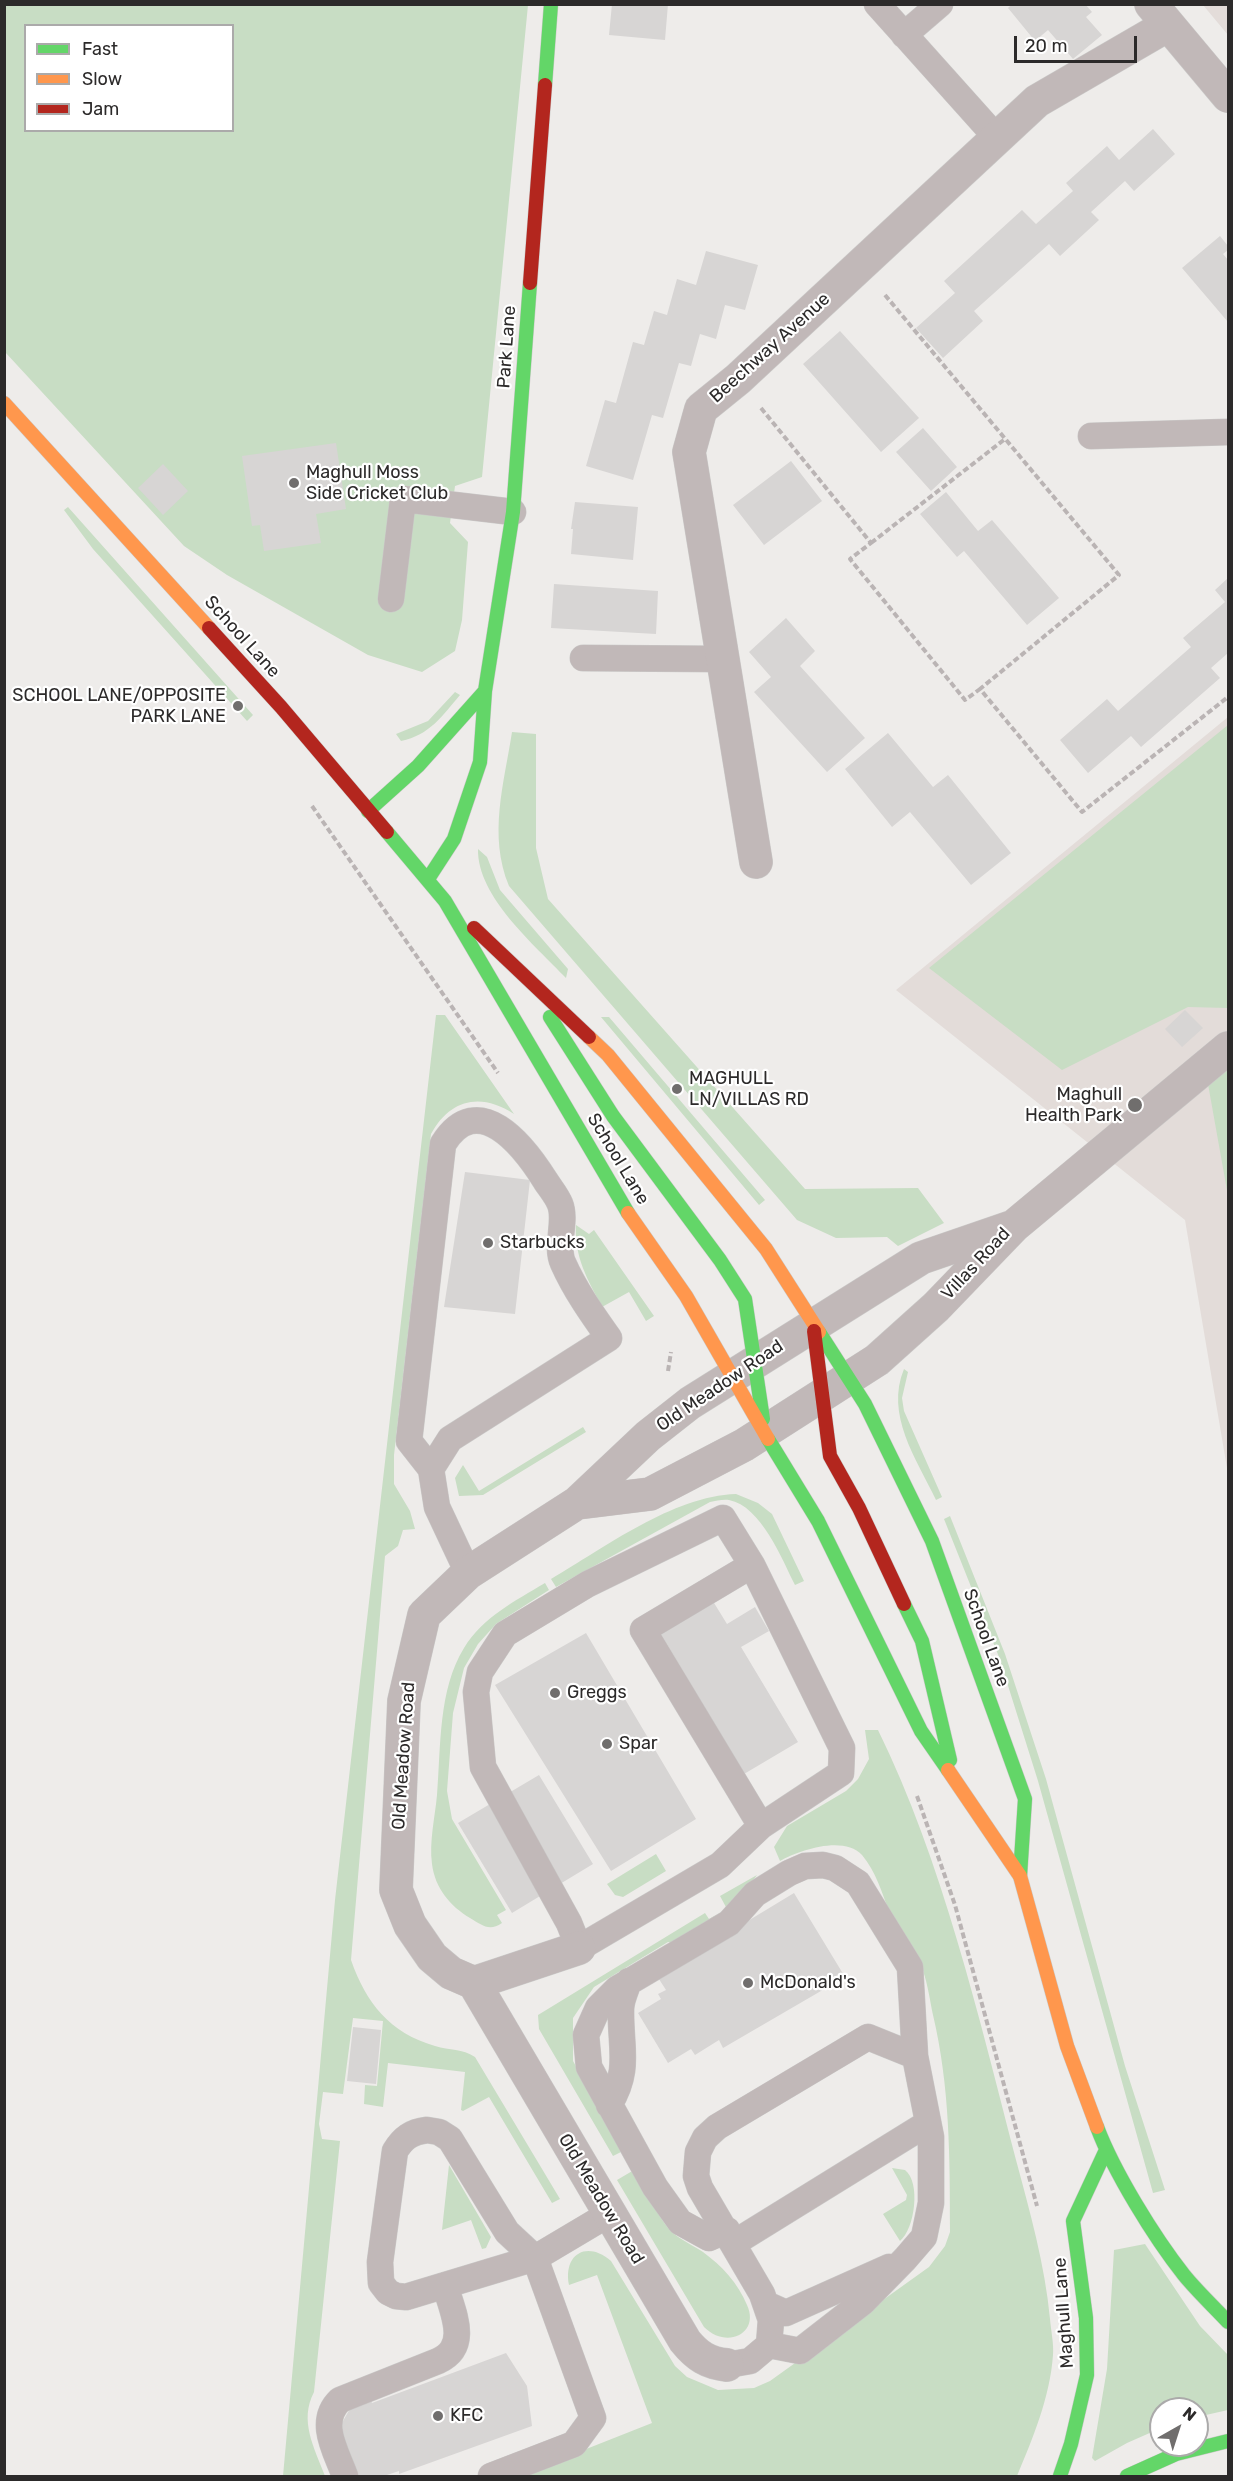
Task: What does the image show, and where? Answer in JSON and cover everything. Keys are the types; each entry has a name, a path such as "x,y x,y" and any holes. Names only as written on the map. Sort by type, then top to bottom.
{"street":[{"name":"Park Lane","path":"428,879 454,839 480,762 485,691 513,513 551,4"},
{"path":"1159,15 1228,96"},
{"name":"Beechway Avenue","path":"756,862 689,452 701,409 738,380 1037,101 1159,15"},
{"name":"School Lane","path":"4,403 281,707 445,901 619,1199 686,1296 742,1369 764,1432 818,1521 921,1731 1020,1876"},
{"path":"368,811 418,766 485,691"},
{"name":"School Lane","path":"445,901 608,1055 753,1232 865,1404 932,1541 1025,1799 1020,1876"},
{"name":"School Lane","path":"525,978 613,1116 720,1260 745,1299 742,1369 764,1432"},
{"name":"Villas Road","path":"764,1432 877,1360 930,1312 1027,1216 1228,1048"},
{"name":"Villas Road","path":"813,1323 921,1258 1027,1216"},
{"name":"School Lane","path":"813,1323 830,1456 859,1508 922,1641 955,1781"},
{"name":"Old Meadow Road","path":"727,2366 709,2362 695,2354 609,2214 474,1983 451,1972 432,1957 415,1934 396,1890 404,1701 415,1645 424,1615 468,1573 577,1503 648,1436 742,1369 813,1323"},
{"name":"Old Meadow Road","path":"577,1503 650,1494 764,1432"},
{"path":"1020,1876 1067,2046 1106,2150 1159,2239 1184,2275 1228,2322"},
{"path":"474,1983 579,1948"},
{"name":"Maghull Lane","path":"1060,2476 1071,2444 1087,2375 1086,2318 1073,2221 1106,2150"},
{"path":"1127,2476 1157,2461 1205,2444 1228,2441"}],"lane":[{"path":"877,4 997,138"},
{"path":"904,35 940,4"},
{"path":"1091,436 1228,432"},
{"path":"392,599 403,500 513,513"},
{"path":"583,658 723,659"},
{"path":"431,1468 450,1439 609,1338 588,1308 562,1260 561,1205 537,1167 510,1135 499,1127 474,1120 461,1124 450,1132 443,1144 409,1442 431,1468 437,1507 468,1573"},
{"path":"723,1518 752,1565 842,1748 840,1773 761,1826 720,1865 579,1948 569,1923 483,1767 476,1692 480,1672 506,1634 588,1584 723,1518"},
{"path":"752,1565 643,1630 761,1826"},
{"path":"769,2345 800,2351 863,2302 924,2237 931,2203 931,2137 915,2056 910,1967 858,1883 835,1868 823,1865 805,1866 755,1894 729,1923 629,1982 598,2008 586,2035 589,2067 655,2187 680,2222 709,2238 731,2236 928,2123"},
{"path":"609,2105 620,2088 625,2059 621,2007 629,1982"},
{"path":"727,2366 750,2361 769,2345 771,2320 766,2304 731,2236 700,2188 696,2176 698,2152 711,2132 868,2037 915,2056"},
{"path":"491,2476 574,2444 593,2418 535,2258 507,2232 450,2139 439,2132 415,2131 403,2139 395,2151 380,2262 381,2283 388,2292 406,2297 535,2258 609,2214"},
{"path":"766,2304 786,2313 905,2259"},
{"path":"345,2476 328,2428 328,2417 332,2407 340,2400 438,2361 452,2351 458,2334 444,2285"}],"path":[{"path":"860,266 1119,574 965,700 850,559 1005,439"},
{"path":"738,380 871,543"},
{"path":"980,689 1082,812 1228,697"},
{"path":"917,1795 955,1905 1038,2207"}],"shaded area":[{"path":"1203,5 1228,5 1228,35"},
{"name":"Maghull Health Park","path":"1228,717 1228,1474 1185,1220 896,990"}],"green space":[{"path":"4,5 528,5 482,477 455,486 450,523 468,542 462,620 455,651 422,672 368,655 227,575 184,546 5,352"},
{"path":"68,507 253,715 247,721 93,549 64,510"},
{"path":"455,692 460,695 435,724 420,734 401,741 396,734 428,721"},
{"path":"1228,725 1228,1008 1188,1007 1062,1070 929,968"},
{"path":"512,732 536,734 536,848 548,899 805,1189 918,1188 944,1223 898,1246 887,1237 836,1238 797,1220 509,886 499,848 499,829 502,790"},
{"path":"478,849 487,857 500,890 568,969 566,978 524,935 497,902 480,867"},
{"path":"436,1015 445,1015 514,1114 490,1103 478,1101 467,1103 447,1113 431,1134 394,1455 394,1484 410,1511 415,1529 403,1530 398,1546 385,1556 351,1960 372,2003 393,2024 419,2040 440,2048 465,2052 475,2057 560,2199 552,2203 489,2097 461,2110 465,2072 388,2063 383,2107 364,2104 365,2085 377,2086 383,2021 353,2018 343,2094 323,2092 319,2124 322,2139 340,2141 314,2392 308,2413 310,2434 325,2476 283,2476 335,1900"},
{"path":"601,1017 609,1017 765,1200 759,1205"},
{"path":"1228,1066 1228,1196 1208,1084"},
{"path":"576,1225 589,1234 594,1230 654,1316 646,1321 629,1292 602,1307 587,1278 580,1258"},
{"path":"904,1369 908,1372 902,1398 904,1411 942,1497 936,1500 905,1436 901,1420 898,1403 899,1386"},
{"path":"583,1427 586,1432 483,1495 459,1496 455,1478 463,1465 479,1491"},
{"path":"736,1494 758,1503 772,1514 804,1581 795,1585 777,1548 761,1523 740,1504 729,1500 710,1502 556,1587 551,1579 616,1539 664,1514 712,1497"},
{"path":"950,1516 1005,1654 1046,1779 1125,2066 1165,2190 1153,2193 1038,1781 999,1657 944,1519"},
{"path":"545,1583 549,1590 496,1624 478,1644 464,1668 453,1713 447,1791 452,1819 506,1910 497,1915 502,1923 489,1927 456,1908 445,1896 434,1873 431,1856 432,1838 445,1700 456,1664 464,1648 480,1627 522,1596"},
{"path":"865,1730 878,1730 901,1780 940,1885 973,1995 1041,2259 1048,2299 1053,2355 1045,2402 1017,2476 518,2476 652,2423 597,2275 569,2285 570,2265 573,2258 579,2254 586,2251 593,2252 611,2261 675,2366 687,2377 718,2390 754,2388 770,2381 929,2267 945,2246 950,2232 946,2096 939,2042 923,1971 892,1920 875,1875 862,1855 854,1849 833,1845 810,1849 780,1861 774,1847 787,1826 846,1791 858,1779 869,1759"},
{"path":"656,1854 666,1871 623,1897 615,1895 607,1884"},
{"path":"757,1875 739,1900 727,1909 720,1896"},
{"path":"726,1910 680,1943 668,1942 594,1987 573,2018 573,2061 623,2151 613,2156 539,2029 538,2015 705,1913 709,1919"},
{"path":"449,2165 491,2237 486,2248 482,2249 471,2220 442,2230"},
{"path":"892,2168 905,2170 913,2184 912,2216 909,2227 900,2241 883,2214 906,2200 907,2195"},
{"path":"634,2170 667,2227 717,2263 739,2289 750,2315 749,2323 739,2335 731,2338 722,2337 704,2327 617,2180"},
{"path":"1145,2244 1200,2326 1228,2355 1228,2410 1209,2414 1209,2397 1149,2397 1149,2433 1095,2461 1092,2458 1107,2369 1114,2250"}],"building":[{"path":"612,4 668,4 665,40 609,35"},
{"path":"1012,4 1085,4 1092,12 1086,17 1102,35 1073,59 1048,30 1035,41 1008,8"},
{"path":"1153,129 1175,154 1134,191 1125,181 1091,212 1099,220 1060,256 1049,244 974,311 983,321 943,358 916,328 955,293 944,281 1022,210 1036,224 1073,191 1066,183 1107,146 1119,160"},
{"path":"1220,236 1228,246 1228,250 1223,254 1228,260 1228,322 1182,268"},
{"path":"706,251 758,265 745,310 725,305 716,339 700,334 691,366 679,363 663,418 652,415 633,480 586,466 605,400 616,403 633,342 644,345 654,311 667,315 677,279 696,285"},
{"path":"840,331 919,418 881,452 803,364"},
{"path":"923,428 957,467 931,491 896,452"},
{"name":"Maghull Moss Side Cricket Club","path":"336,443 346,509 316,514 321,543 264,551 260,525 252,526 242,456"},
{"path":"791,461 822,501 764,545 733,505"},
{"path":"163,464 188,491 163,515 138,488"},
{"path":"946,492 978,531 992,520 1059,598 1027,625 964,551 957,557 920,514"},
{"path":"575,502 638,507 633,560 571,554 573,529 571,529"},
{"path":"1228,578 1228,653 1211,668 1220,678 1141,747 1131,736 1088,773 1060,740 1107,699 1118,711 1191,647 1183,638 1225,602 1215,590"},
{"path":"554,584 658,591 656,634 551,628"},
{"path":"786,618 815,651 800,666 865,738 827,772 754,692 771,677 749,652"},
{"path":"888,733 933,787 948,775 1011,853 971,885 910,812 892,827 845,769"},
{"path":"1185,1010 1203,1028 1182,1047 1165,1029"},
{"name":"Starbucks","path":"465,1172 530,1180 515,1314 444,1307"},
{"path":"711,1598 727,1624 755,1607 769,1631 741,1647 798,1742 744,1774 658,1629"},
{"path":"586,1633 696,1819 611,1871 495,1685"},
{"path":"539,1775 593,1864 512,1913 458,1823"},
{"name":"McDonald's","path":"794,1893 845,1977 723,2048 719,2040 695,2055 691,2049 668,2063 638,2013 661,1999 658,1994 666,1990 657,1976"},
{"path":"353,2027 381,2030 376,2084 347,2081"},
{"name":"KFC","path":"506,2353 527,2386 532,2426 399,2474 399,2471 384,2476 355,2476 339,2428 351,2407 371,2400 372,2403"}],"traffic: fast":[{"path":"545,85 551,4"},
{"path":"428,879 454,839 480,762 485,691 513,512 530,283"},
{"path":"368,811 418,766 485,691"},
{"path":"387,832 445,901 628,1213"},
{"path":"550,1017 613,1116 720,1260 745,1299 763,1419"},
{"path":"819,1332 865,1404 932,1541 1025,1799 1020,1876"},
{"path":"768,1439 818,1521 921,1731 948,1770"},
{"path":"904,1604 922,1641 950,1760"},
{"path":"1097,2127 1124,2184 1172,2260 1228,2322"},
{"path":"1060,2476 1071,2444 1087,2375 1086,2318 1073,2221 1106,2150"},
{"path":"1127,2476 1176,2454 1228,2441"}],"traffic: slow":[{"path":"4,403 209,628"},
{"path":"589,1037 608,1055 766,1249 819,1332"},
{"path":"628,1213 686,1296 768,1439"},
{"path":"948,1770 1020,1876 1067,2046 1097,2127"}],"traffic: jam":[{"path":"530,283 545,85"},
{"path":"209,628 281,707 387,832"},
{"path":"474,928 589,1037"},
{"path":"814,1331 830,1456 859,1508 904,1604"}],"place":[{"name":"Maghull Moss Side Cricket Club","path":"294,483"},
{"name":"SCHOOL LANE/OPPOSITE PARK LANE","path":"238,706"},
{"name":"MAGHULL LN/VILLAS RD","path":"677,1089"},
{"name":"Maghull Health Park","path":"1135,1105"},
{"name":"Starbucks","path":"488,1243"},
{"name":"Greggs","path":"555,1693"},
{"name":"Spar","path":"607,1744"},
{"name":"McDonald's","path":"748,1983"},
{"name":"KFC","path":"438,2416"}]}
